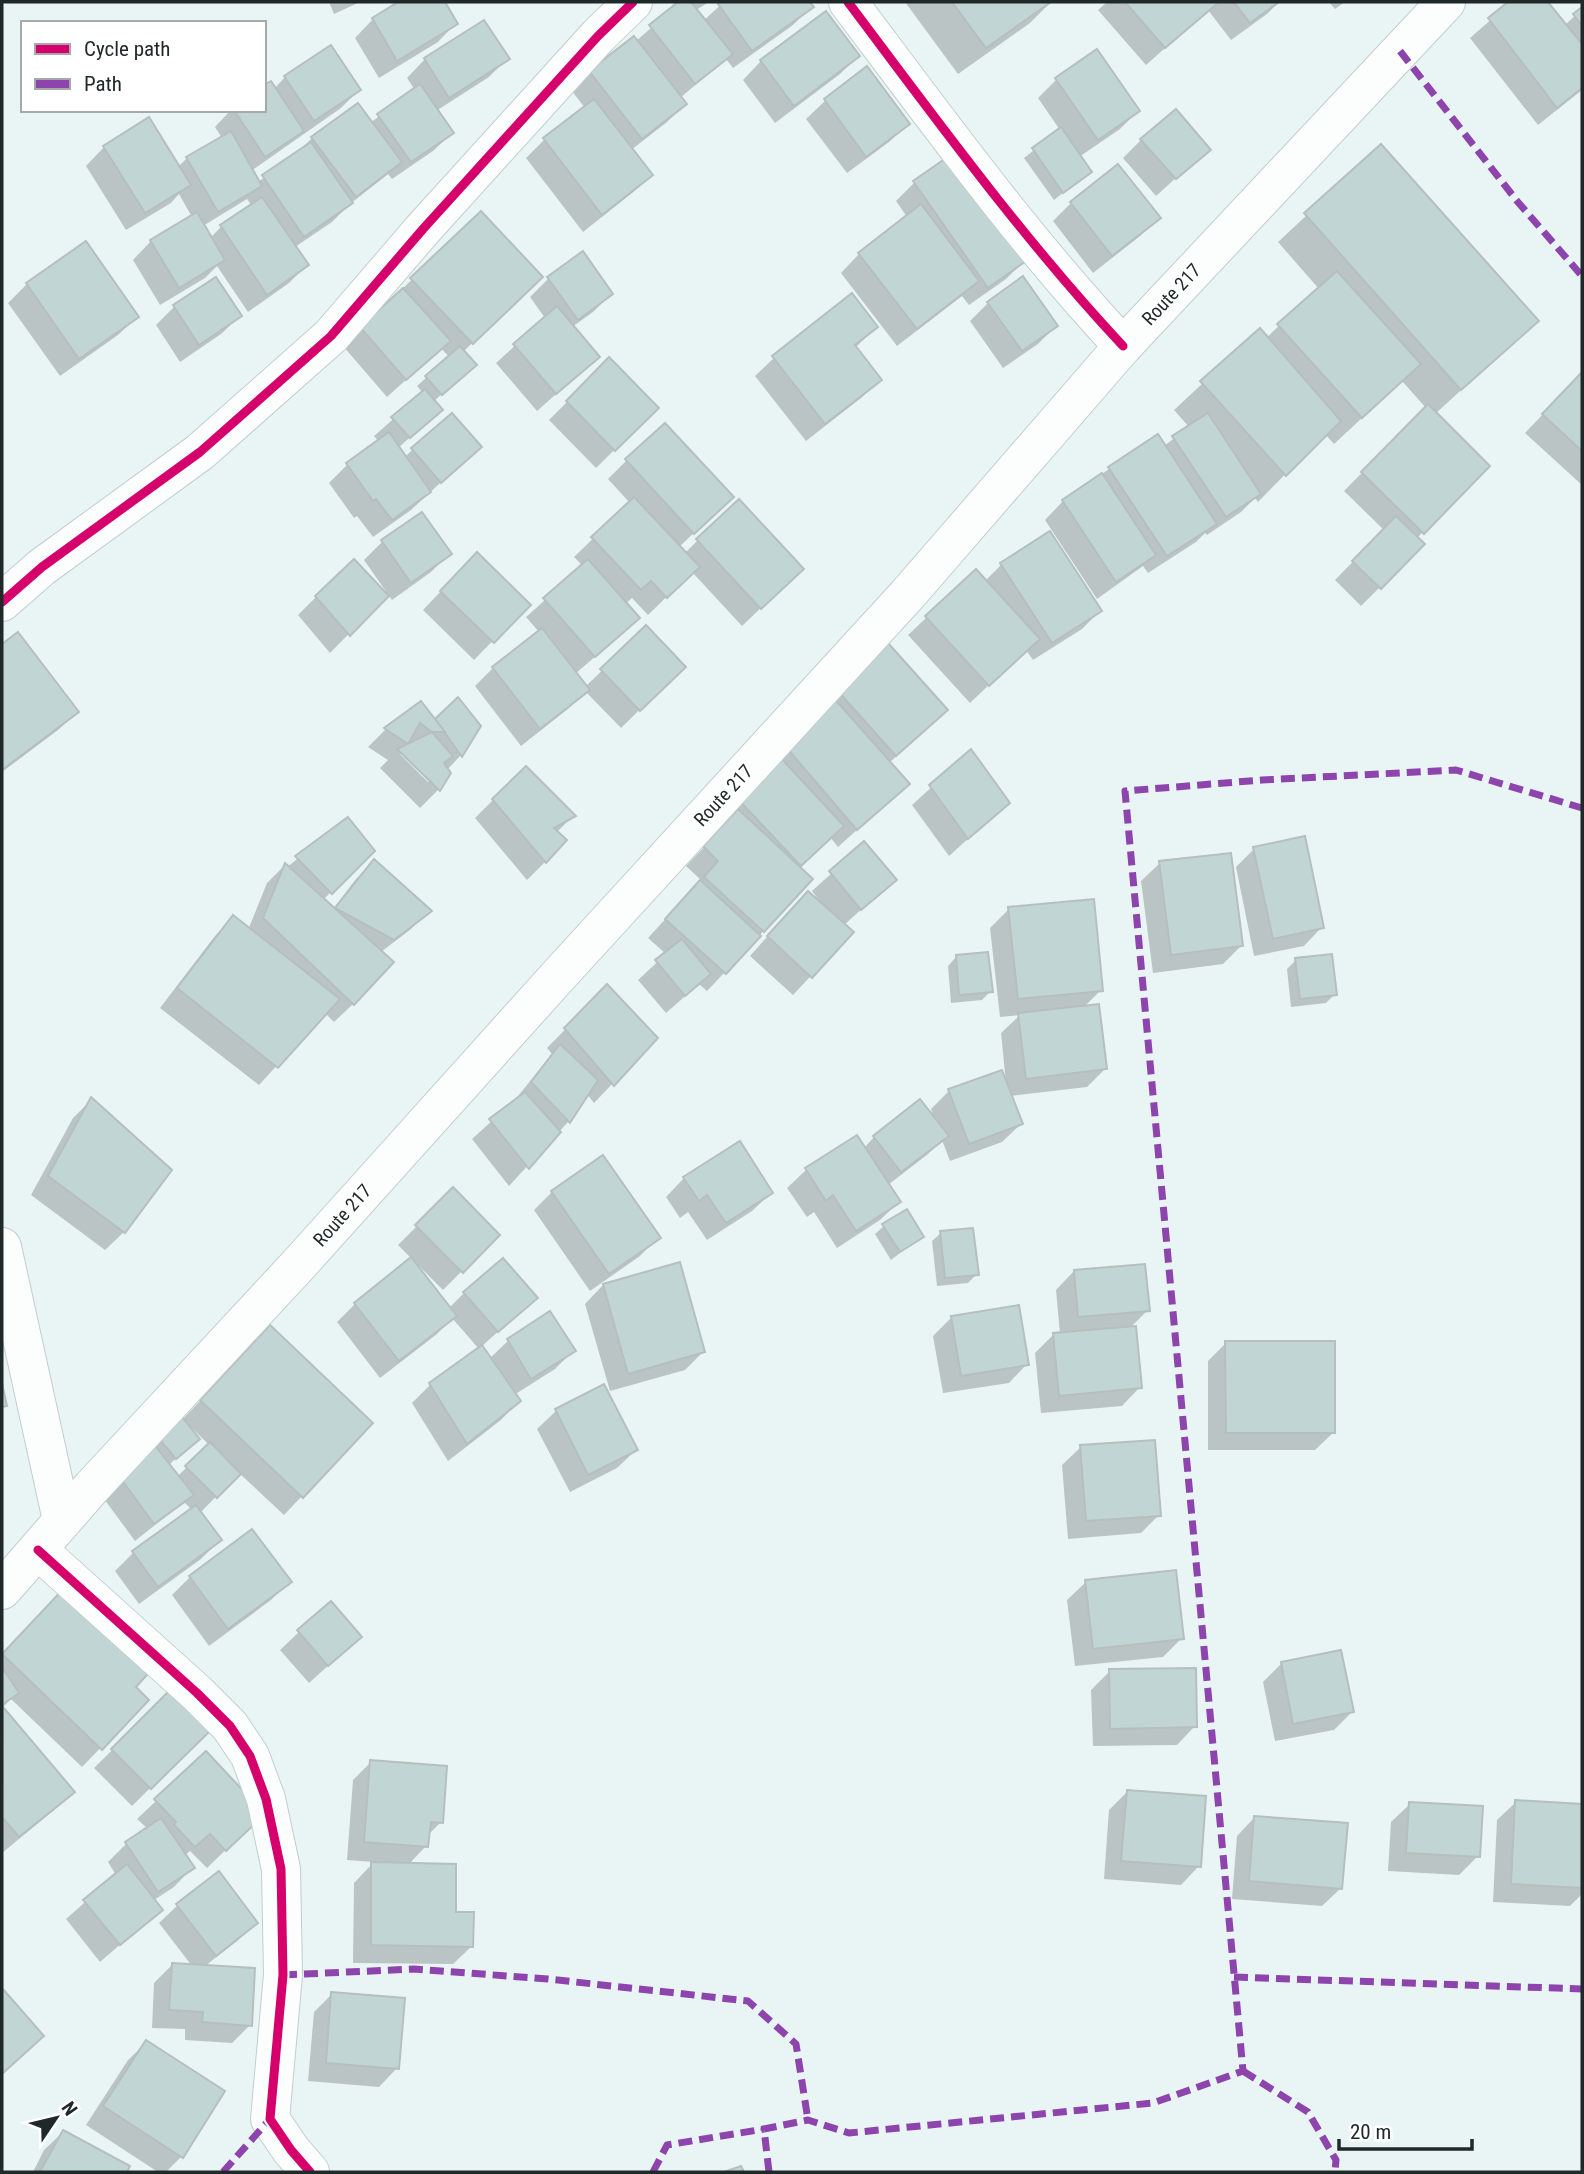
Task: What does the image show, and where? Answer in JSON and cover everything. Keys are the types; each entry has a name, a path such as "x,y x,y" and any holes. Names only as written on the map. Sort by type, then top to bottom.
{"street":[{"path":"2,602 42,568 200,452 331,336 423,229 598,36 633,2"},
{"path":"848,2 941,126 1070,287 1123,346"},
{"name":"Route 217","path":"2,1590 62,1520 908,594 1123,346 1446,2"},
{"path":"2,1247 62,1520"},
{"path":"38,1550 197,1693 230,1726 250,1756 266,1799 281,1869 283,1975 270,2119 310,2172"}],"building":[{"path":"398,2 445,2 458,24 397,61 372,18"},
{"path":"678,2 691,2 733,54 695,84 649,25"},
{"path":"810,2 814,7 752,51 718,4"},
{"path":"952,2 1051,2 986,48"},
{"path":"1125,2 1217,2 1218,3 1165,48"},
{"path":"1234,2 1279,2 1250,23"},
{"path":"1508,2 1548,2 1582,44 1582,88 1557,108 1488,18"},
{"path":"1582,7 1582,26 1573,14"},
{"path":"826,11 860,56 794,106 760,60"},
{"path":"484,20 510,59 449,98 424,58"},
{"path":"634,36 687,104 642,139 589,71"},
{"path":"331,45 361,90 314,121 284,76"},
{"path":"1097,49 1140,111 1098,140 1055,78"},
{"path":"867,66 910,124 866,157 824,99"},
{"path":"271,81 304,131 265,157 235,112 266,112 266,84"},
{"path":"420,84 454,133 411,162 377,114"},
{"path":"594,99 653,175 602,215 543,138"},
{"path":"358,103 402,162 356,197 311,137"},
{"path":"1176,109 1211,150 1176,179 1140,139"},
{"path":"149,117 191,185 145,213 103,146"},
{"path":"1061,127 1092,172 1063,193 1032,148"},
{"path":"231,131 262,186 218,212 186,157"},
{"path":"311,142 353,203 304,237 262,175"},
{"path":"1381,144 1539,321 1461,390 1304,213"},
{"path":"952,154 1026,261 988,288 913,181"},
{"path":"1118,164 1161,218 1112,256 1070,202"},
{"path":"262,197 309,265 267,295 220,225"},
{"path":"921,204 979,281 917,329 858,253"},
{"path":"481,211 543,277 473,344 410,278"},
{"path":"197,212 225,260 179,288 150,240"},
{"path":"86,241 139,317 79,359 26,283"},
{"path":"583,251 613,294 578,320 547,277"},
{"path":"1337,271 1421,364 1362,418 1277,324"},
{"path":"1023,276 1058,326 1022,351 987,302"},
{"path":"216,277 242,316 199,345 173,305"},
{"path":"403,288 451,341 406,380 360,327"},
{"path":"852,293 878,327 855,345 882,380 825,424 772,356"},
{"path":"557,306 600,357 556,394 513,344"},
{"path":"1260,328 1341,421 1286,476 1200,381"},
{"path":"460,346 477,365 442,395 425,376"},
{"path":"609,357 659,408 615,451 566,401"},
{"path":"1582,372 1582,451 1542,414"},
{"path":"425,389 443,410 410,438 391,417"},
{"path":"1428,404 1490,466 1424,534 1361,472"},
{"path":"452,413 482,447 441,483 411,448"},
{"path":"1208,413 1261,494 1226,517 1172,436"},
{"path":"665,423 734,497 694,534 625,459"},
{"path":"389,432 431,492 392,520 376,499 373,501 346,463"},
{"path":"1158,434 1217,524 1167,556 1108,467"},
{"path":"1102,473 1156,555 1116,582 1062,500"},
{"path":"634,497 700,567 667,598 651,581 641,590 591,537"},
{"path":"739,499 804,569 761,609 696,539"},
{"path":"422,512 452,554 411,583 381,540"},
{"path":"1396,516 1425,544 1381,589 1352,561"},
{"path":"1050,531 1102,611 1052,643 1000,563"},
{"path":"477,552 531,605 494,643 440,591"},
{"path":"354,559 389,596 350,636 315,596"},
{"path":"588,559 640,618 595,657 543,598"},
{"path":"976,569 1040,639 989,686 925,616"},
{"path":"646,625 686,667 640,711 600,669"},
{"path":"542,628 590,690 540,729 492,667"},
{"path":"18,632 79,712 2,770 2,644"},
{"path":"888,643 948,710 896,756 836,689"},
{"path":"831,695 910,784 857,830 780,740"},
{"path":"458,697 481,726 462,757 435,719"},
{"path":"421,701 445,732 432,732 420,723 408,744 384,728"},
{"path":"432,732 453,756 444,763 451,773 440,791 397,749"},
{"path":"971,749 1010,803 968,839 929,785"},
{"path":"778,755 844,826 801,866 735,796"},
{"path":"526,766 576,816 554,828 567,840 546,863 492,799"},
{"path":"738,809 813,879 764,932 704,877 718,861 703,846"},
{"path":"348,817 375,851 332,894 295,856"},
{"path":"1305,836 1324,928 1273,939 1253,847"},
{"path":"864,841 897,880 861,910 829,871"},
{"path":"1231,853 1243,946 1171,955 1159,861"},
{"path":"374,859 432,911 394,940 335,908"},
{"path":"285,863 394,962 354,1005 263,918"},
{"path":"700,880 761,936 726,974 665,919"},
{"path":"808,891 854,932 812,978 767,936"},
{"path":"1094,899 1103,991 1018,999 1008,907"},
{"path":"233,915 340,999 278,1068 177,988"},
{"path":"682,939 711,974 685,996 655,960"},
{"path":"988,952 993,992 959,995 956,955"},
{"path":"1332,954 1337,995 1300,999 1295,958"},
{"path":"607,984 658,1038 614,1086 564,1028"},
{"path":"1099,1004 1107,1069 1026,1079 1018,1013"},
{"path":"560,1044 598,1080 570,1123 531,1082"},
{"path":"1002,1070 1023,1124 969,1144 948,1089"},
{"path":"525,1092 561,1132 529,1169 489,1119"},
{"path":"91,1097 172,1170 125,1233 48,1176"},
{"path":"920,1099 949,1136 901,1172 873,1136"},
{"path":"857,1135 901,1202 856,1231 833,1195 826,1201 805,1168"},
{"path":"740,1141 773,1193 726,1223 707,1195 699,1201 683,1177"},
{"path":"603,1155 661,1238 609,1274 551,1191"},
{"path":"453,1187 500,1235 463,1273 415,1225"},
{"path":"907,1209 924,1237 900,1252 882,1224"},
{"path":"973,1228 979,1275 945,1278 940,1231"},
{"path":"411,1257 457,1316 399,1361 354,1303"},
{"path":"503,1258 538,1298 498,1332 463,1292"},
{"path":"680,1262 705,1352 628,1374 603,1284"},
{"path":"1145,1264 1150,1311 1078,1317 1074,1270"},
{"path":"1019,1305 1029,1365 961,1376 951,1316"},
{"path":"550,1311 576,1351 531,1379 507,1339"},
{"path":"270,1325 373,1423 303,1498 200,1400"},
{"path":"1136,1326 1142,1388 1059,1396 1053,1333"},
{"path":"1225,1341 1335,1341 1335,1433 1226,1433"},
{"path":"482,1345 521,1401 467,1444 429,1383"},
{"path":"2,1383 7,1406 2,1407"},
{"path":"604,1384 638,1450 588,1475 555,1409"},
{"path":"178,1412 200,1439 176,1459 154,1433"},
{"path":"1155,1440 1161,1516 1086,1521 1080,1445"},
{"path":"152,1442 194,1495 154,1524 113,1468"},
{"path":"210,1442 241,1474 217,1498 185,1466"},
{"path":"196,1505 222,1540 158,1587 132,1551"},
{"path":"252,1529 292,1582 228,1629 189,1576"},
{"path":"1176,1570 1184,1639 1093,1649 1085,1580"},
{"path":"69,1583 155,1666 136,1687 149,1700 102,1750 2,1654"},
{"path":"331,1601 362,1637 328,1666 297,1630"},
{"path":"1341,1650 1354,1712 1293,1724 1281,1662"},
{"path":"2,1667 19,1693 3,1704 2,1703"},
{"path":"1196,1668 1197,1727 1110,1729 1109,1669"},
{"path":"171,1689 211,1730 151,1789 111,1749"},
{"path":"3,1707 75,1792 19,1837 2,1817"},
{"path":"206,1751 265,1814 226,1851 210,1834 195,1847 154,1799"},
{"path":"370,1760 447,1766 443,1823 431,1822 428,1847 364,1842"},
{"path":"1127,1790 1206,1796 1201,1867 1121,1861"},
{"path":"1515,1800 1582,1804 1582,1888 1511,1884"},
{"path":"1409,1802 1483,1806 1480,1857 1406,1853"},
{"path":"1254,1816 1348,1823 1342,1889 1249,1881"},
{"path":"161,1818 195,1868 158,1892 125,1842"},
{"path":"371,1862 456,1864 456,1912 474,1912 473,1947 371,1945"},
{"path":"127,1864 163,1910 120,1945 83,1900"},
{"path":"219,1871 258,1923 216,1956 176,1904"},
{"path":"172,1963 255,1968 252,2026 202,2022 203,2012 169,2010"},
{"path":"2,1988 44,2036 2,2074"},
{"path":"331,1992 405,1998 399,2069 326,2063"},
{"path":"146,2040 225,2091 183,2158 103,2106"},
{"path":"63,2130 130,2166 127,2172 40,2172"},
{"path":"741,2166 744,2172 724,2172"}],"marked path":[{"path":"1400,51 1517,201 1582,276"},
{"path":"769,2172 764,2129 808,2120 849,2133 1153,2103 1243,2071 1125,791 1262,780 1456,770 1582,808"},
{"path":"283,1975 414,1969 548,1979 748,2001 796,2044 808,2120"},
{"path":"1234,1977 1582,1989"},
{"path":"1243,2071 1308,2112 1336,2160 1335,2172"},
{"path":"223,2172 270,2119"},
{"path":"653,2172 667,2145 764,2129"}],"cycle path":[{"path":"2,602 42,567 200,452 331,336 423,229 598,36 633,2"},
{"path":"848,2 1015,221 1123,346"},
{"path":"38,1550 197,1693 230,1726 250,1756 266,1799 281,1869 283,1975 270,2119 310,2172"}]}
